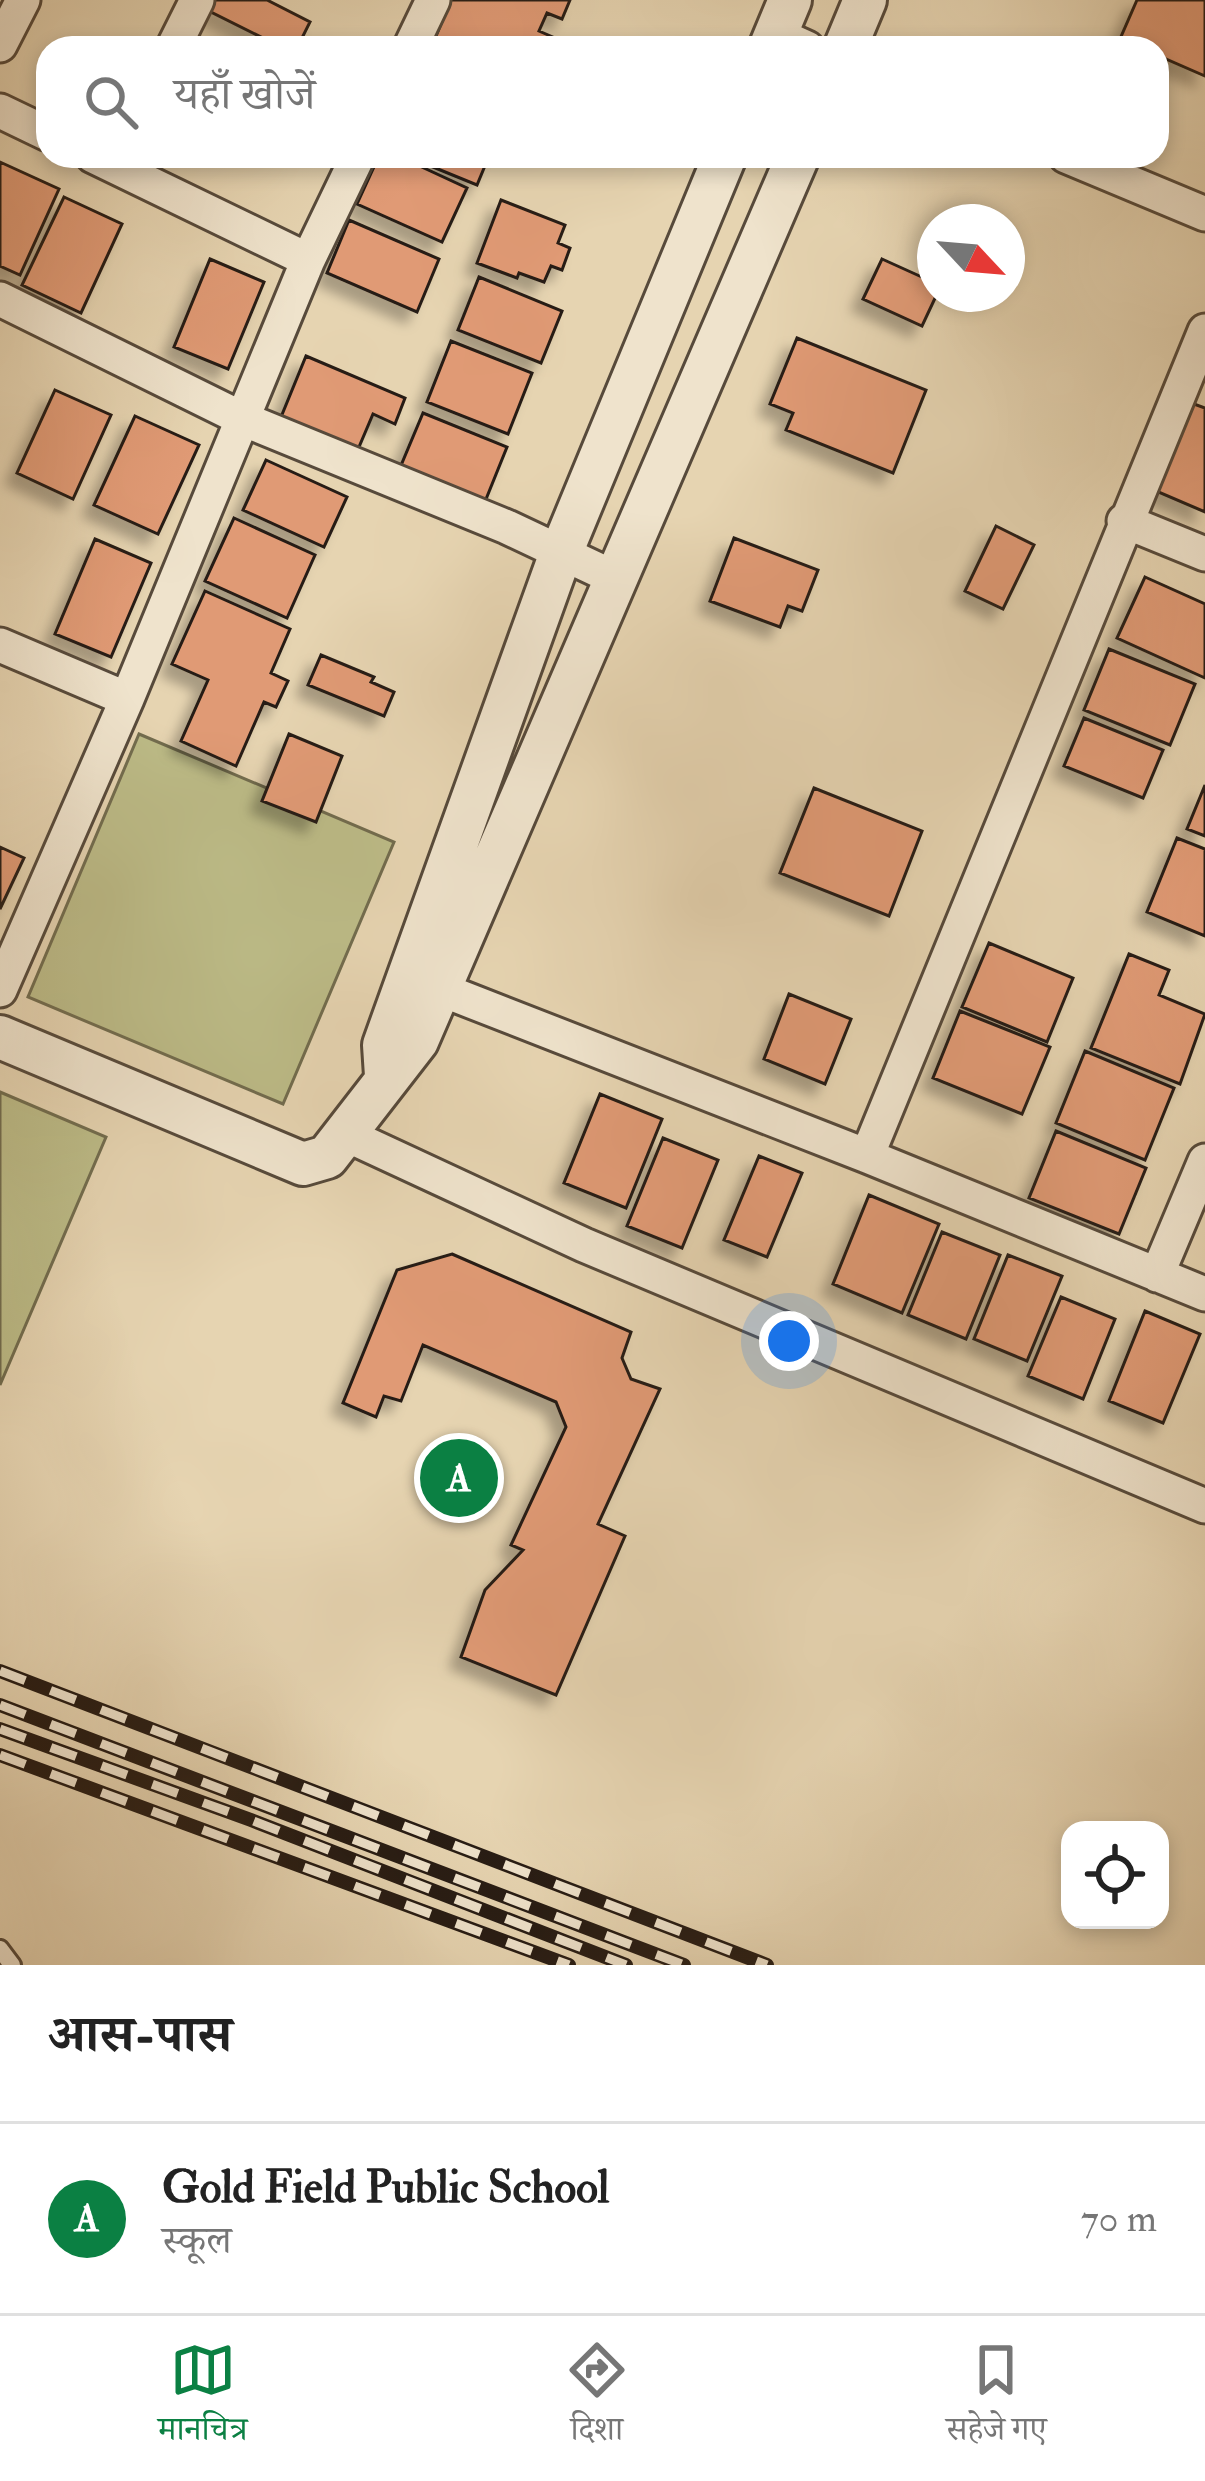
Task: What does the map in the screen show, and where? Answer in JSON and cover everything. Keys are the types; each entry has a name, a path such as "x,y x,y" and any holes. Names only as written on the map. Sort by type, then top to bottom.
{"street":[{"path":"0,45 23,0"},
{"path":"179,36 197,0"},
{"path":"416,36 433,0"},
{"path":"850,36 865,0"},
{"path":"0,111 36,128"},
{"path":"126,168 308,260"},
{"path":"0,990 245,420 308,260 352,168"},
{"path":"426,980 561,553 720,168"},
{"path":"0,1037 303,1164 327,1157 347,1136 386,1076 384,1045 426,980 614,578 793,168"},
{"path":"1095,168 1205,214"},
{"path":"0,299 245,420 614,578"},
{"path":"866,1156 1205,331"},
{"path":"1124,521 1205,554"},
{"path":"0,645 127,699"},
{"path":"426,980 1205,1294"},
{"path":"347,1136 584,1245 1205,1506"},
{"path":"1157,1275 1205,1161"}],"lane":[{"path":"0,1949 12,1965"}],"shaded area":[{"path":"139,734 394,842 283,1104 28,997"},
{"path":"0,1092 106,1137 0,1385"}],"building":[{"path":"202,0 267,0 310,22 303,36 259,36 199,6"},
{"path":"451,0 570,0 562,19 547,13 539,31 550,36 436,36"},
{"path":"1137,0 1205,0 1205,76 1169,60 1169,36 1121,36"},
{"path":"0,162 59,189 20,275 0,266"},
{"path":"374,168 424,168 467,188 442,242 357,204"},
{"path":"435,168 484,168 477,185"},
{"path":"64,197 122,224 81,313 22,285"},
{"path":"501,200 565,225 558,243 570,248 562,270 551,266 544,282 477,263"},
{"path":"349,220 439,259 417,312 327,273"},
{"path":"210,259 264,282 228,369 174,347"},
{"path":"882,259 917,275 917,312 929,312 922,326 863,299"},
{"path":"479,277 562,311 541,363 458,330"},
{"path":"797,338 926,390 893,473 786,430 793,413 770,404"},
{"path":"451,341 532,373 508,434 427,402"},
{"path":"306,356 405,398 395,424 373,414 356,454 279,422"},
{"path":"55,390 111,415 73,499 17,473"},
{"path":"1194,404 1205,408 1205,512 1156,491"},
{"path":"423,413 507,447 482,509 397,475"},
{"path":"135,416 199,445 158,534 94,505"},
{"path":"266,460 347,497 324,547 243,510"},
{"path":"234,518 315,555 287,618 205,581"},
{"path":"996,526 1034,545 1003,609 965,591"},
{"path":"734,538 818,570 802,611 788,606 780,627 710,601"},
{"path":"95,539 151,563 111,657 55,634"},
{"path":"1145,577 1205,604 1205,678 1117,638"},
{"path":"205,591 290,629 271,673 288,681 276,707 264,702 236,766 181,741 208,680 172,664"},
{"path":"1109,649 1195,684 1170,745 1084,710"},
{"path":"321,655 374,677 371,682 394,692 384,716 308,685"},
{"path":"1084,718 1163,750 1143,798 1064,766"},
{"path":"289,734 342,756 316,822 262,801"},
{"path":"1205,785 1205,836 1187,829"},
{"path":"814,788 922,831 889,916 780,873"},
{"path":"1177,838 1205,849 1205,936 1147,912"},
{"path":"0,847 24,858 0,909"},
{"path":"989,943 1073,978 1047,1042 962,1007"},
{"path":"1129,954 1169,970 1159,995 1205,1014 1180,1084 1091,1048"},
{"path":"789,994 851,1019 825,1084 764,1059"},
{"path":"960,1011 1050,1047 1022,1114 933,1078"},
{"path":"1085,1051 1174,1088 1145,1160 1056,1123"},
{"path":"600,1094 662,1119 626,1208 564,1183"},
{"path":"1056,1131 1146,1168 1119,1234 1029,1198"},
{"path":"663,1138 718,1160 682,1248 627,1226"},
{"path":"759,1156 802,1173 767,1257 724,1240"},
{"path":"869,1195 939,1224 902,1313 833,1284"},
{"path":"942,1232 1000,1255 966,1339 908,1315"},
{"path":"452,1254 631,1332 622,1358 631,1379 660,1389 598,1524 625,1536 556,1695 461,1657 485,1590 523,1550 511,1545 566,1427 556,1402 423,1345 401,1401 384,1396 376,1417 343,1403 397,1270"},
{"path":"1008,1255 1062,1276 1027,1361 974,1339"},
{"path":"1061,1297 1115,1319 1083,1399 1028,1376"},
{"path":"1145,1311 1200,1334 1163,1423 1109,1401"}],"railway":[{"path":"0,1671 767,1965"},
{"path":"0,1705 684,1965"},
{"path":"0,1729 626,1965"},
{"path":"0,1755 569,1965"}],"place":[{"name":"Gold Field Public School","path":"459,1478"}]}
